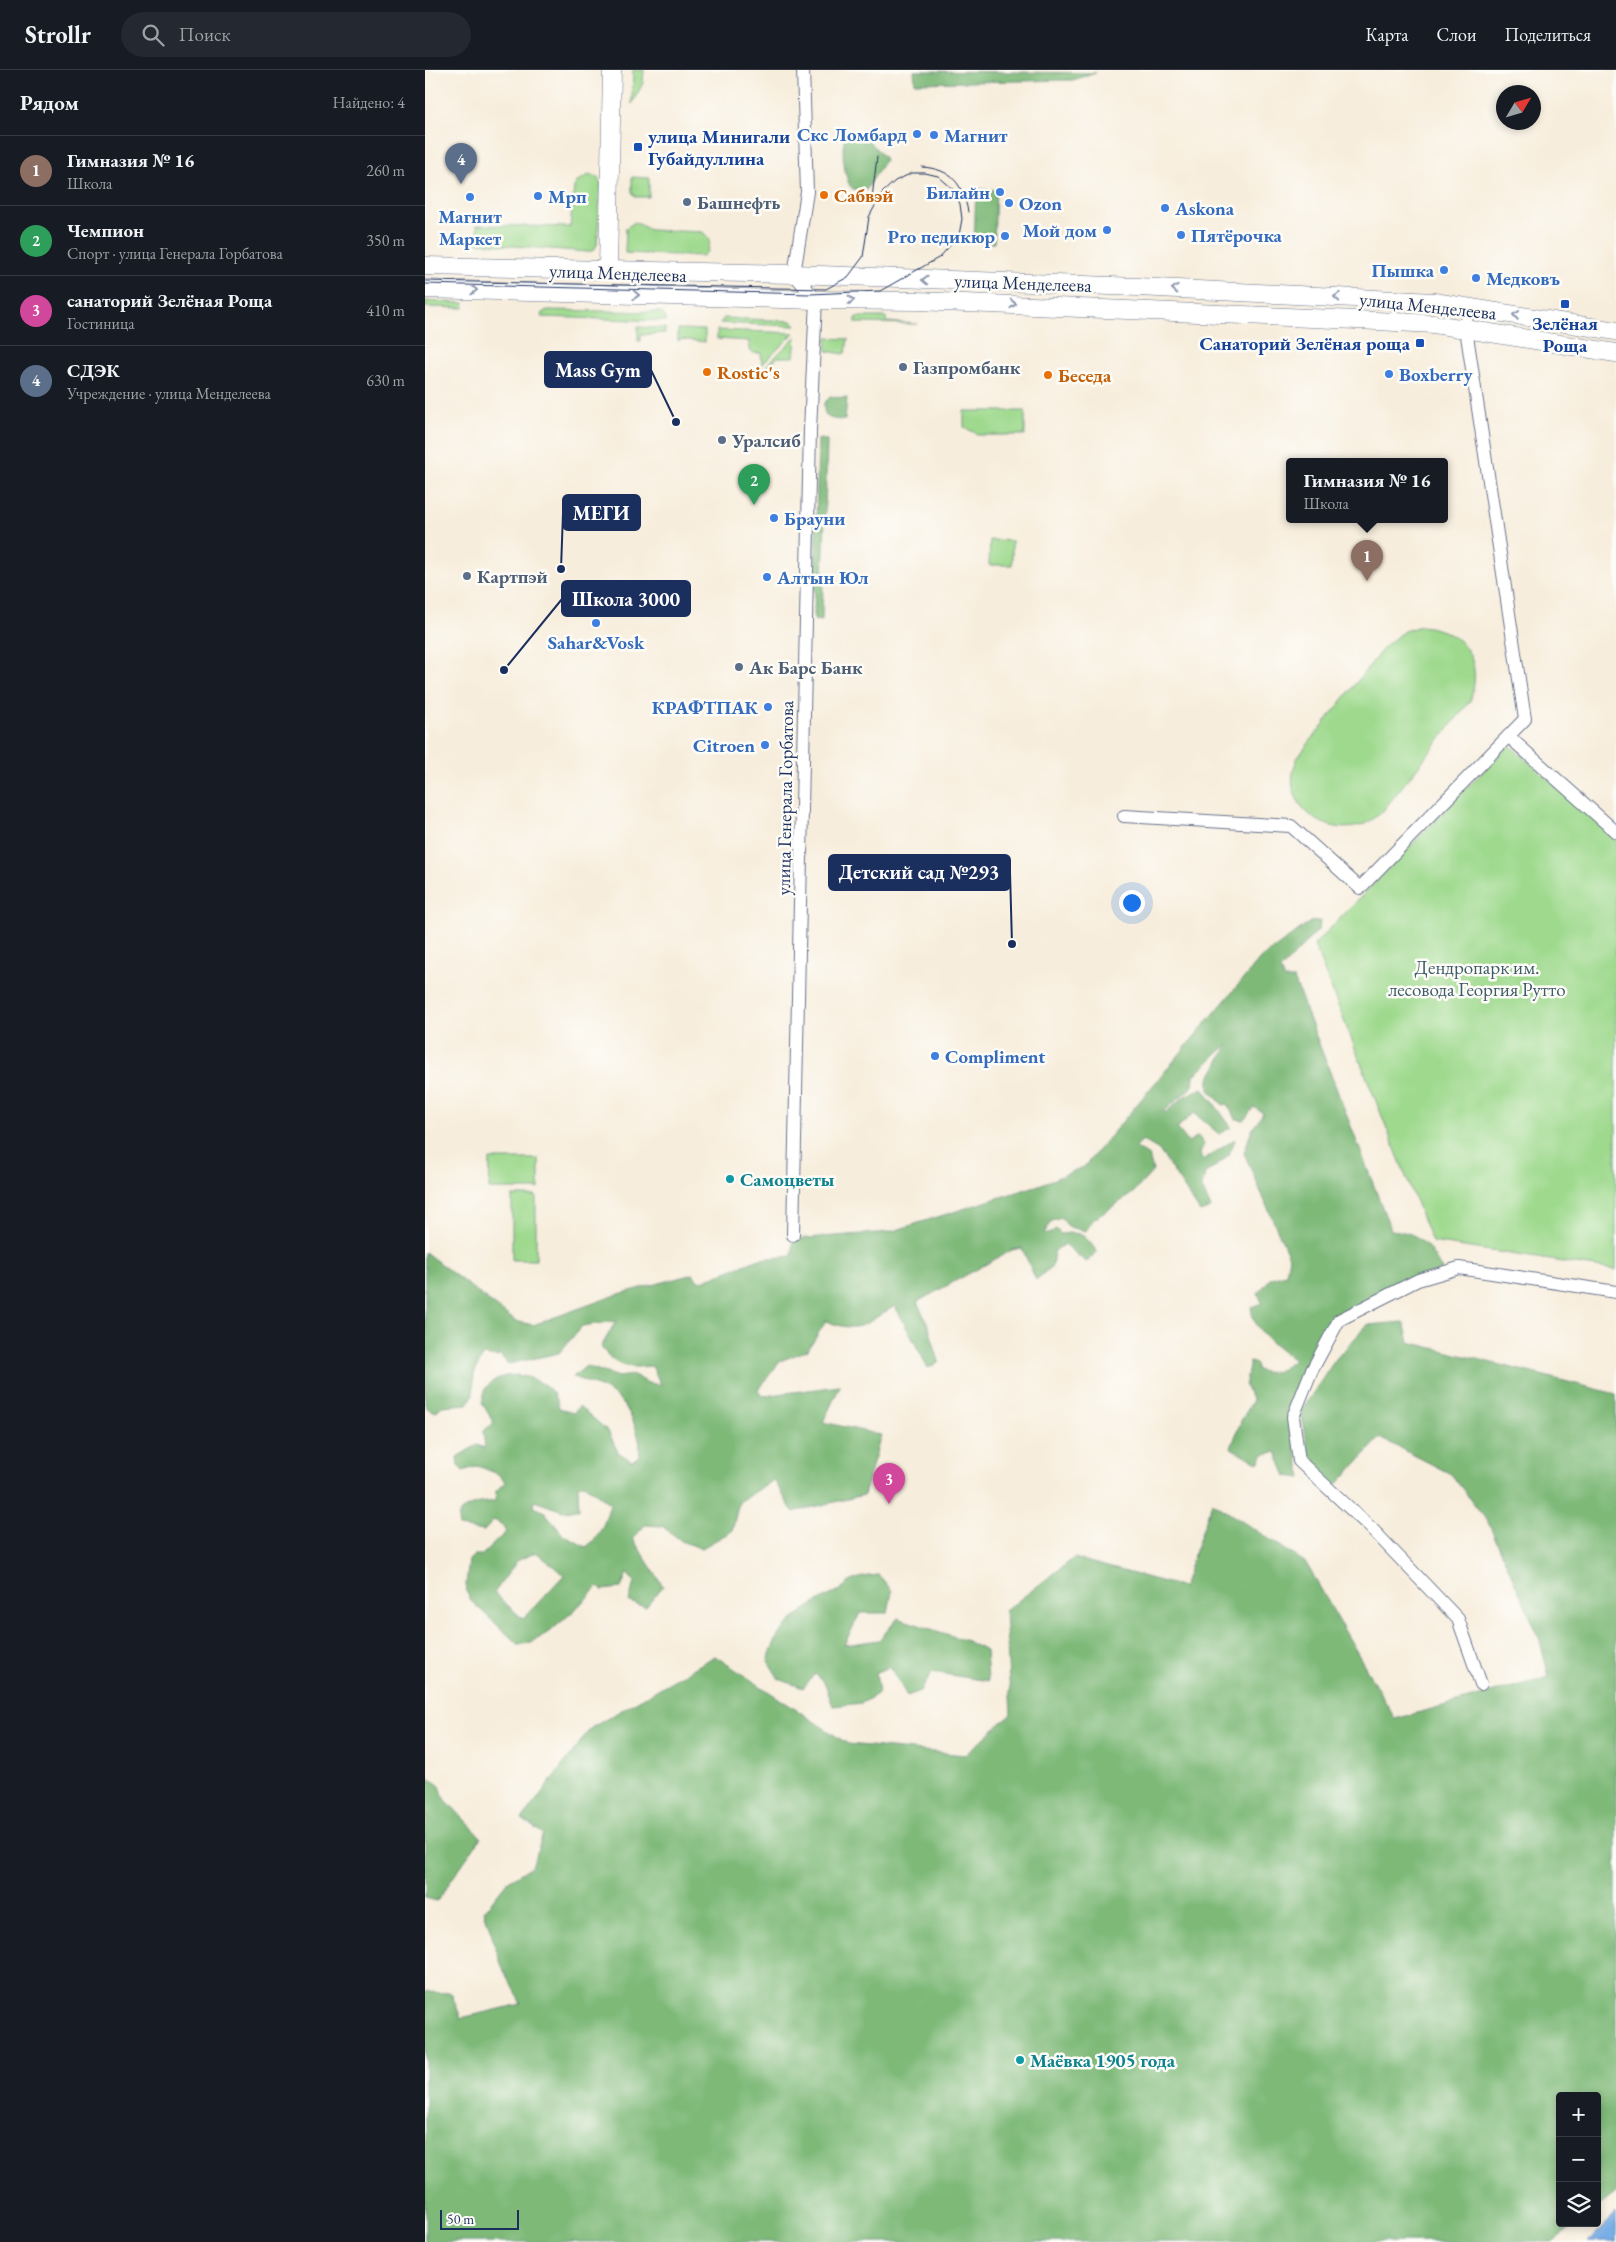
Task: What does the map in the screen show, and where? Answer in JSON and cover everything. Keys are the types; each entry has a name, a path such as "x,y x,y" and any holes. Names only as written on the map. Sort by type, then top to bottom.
{"main road":[{"path":"608,269 612,70"},
{"name":"улица Менделеева","path":"425,266 794,274 1434,302 1616,331"},
{"name":"улица Менделеева","path":"425,288 816,300 918,300 1425,323 1616,353"}],"street":[{"path":"803,70 807,192 794,274 816,300"},
{"name":"улица Генерала Горбатова","path":"793,1235 810,430 816,300"},
{"path":"1124,816 1291,826 1360,888 1525,719 1466,329 1467,308"},
{"path":"1508,736 1616,832"},
{"path":"1481,1684 1458,1620 1371,1528 1299,1461 1293,1417 1311,1372 1339,1320 1418,1280 1459,1268 1616,1292"}],"green space":[{"path":"633,70 644,70 643,83 632,104"},
{"path":"914,71 1096,73 1073,80 915,83"},
{"path":"846,136 866,138 885,160 866,190 853,189 847,179 843,155"},
{"path":"589,175 598,177 601,184 597,245 594,250 588,252 478,243 477,225 570,227 574,187 578,181"},
{"path":"632,177 649,178 649,197 636,197 632,192"},
{"path":"976,189 996,190 994,243 974,242"},
{"path":"635,222 650,230 703,232 710,240 708,251 703,256 625,253 626,228"},
{"path":"425,301 464,303 464,308 425,307"},
{"path":"548,310 660,312 664,315 666,321 541,317 543,312"},
{"path":"856,317 886,317 886,322 918,324 856,323"},
{"path":"724,318 792,321 796,326 720,323"},
{"path":"638,327 665,328 665,333 641,335 641,341 638,341"},
{"path":"678,329 705,330 705,342 681,339 678,341"},
{"path":"717,330 794,333 762,365 761,353 753,353 749,350 749,341 717,339"},
{"path":"796,336 794,357 778,357 765,370 764,368"},
{"path":"826,338 848,339 846,352 843,354 827,351"},
{"path":"830,397 847,398 845,420 829,418 825,413 824,403"},
{"path":"964,411 1025,411 1025,435 979,435 964,427"},
{"path":"818,439 827,440 822,621 814,620"},
{"path":"990,540 1012,541 1012,565 989,565"},
{"path":"1421,626 1449,634 1467,650 1472,660 1474,673 1474,686 1470,701 1382,812 1369,822 1356,827 1344,828 1321,822 1303,808 1293,787 1292,779 1298,757 1385,646 1404,631"},
{"name":"Дендропарк им. лесовода Георгия Рутто","path":"1509,745 1616,838 1616,1270 1432,1242 1314,945"},
{"path":"1320,921 1319,929 1280,970 1284,979 1294,979 1391,1230 1410,1234 1423,1241 1442,1270 1335,1319 1305,1367 1287,1412 1302,1478 1286,1476 1276,1452 1264,1454 1259,1463 1231,1448 1241,1421 1253,1400 1245,1386 1250,1362 1256,1364 1257,1370 1273,1372 1286,1367 1294,1360 1260,1331 1251,1307 1262,1303 1258,1293 1271,1278 1286,1274 1289,1257 1244,1153 1251,1132 1263,1113 1254,1107 1244,1120 1236,1119 1227,1104 1223,1105 1209,1090 1209,1079 1228,1045 1194,1075 1193,1086 1164,1111 1165,1113 1186,1095 1203,1088 1231,1127 1219,1134 1194,1113 1177,1128 1188,1142 1198,1136 1204,1144 1200,1154 1203,1160 1235,1139 1228,1155 1205,1173 1202,1188 1211,1208 1200,1212 1159,1150 1142,1140 1136,1148 1149,1156 1153,1171 1133,1193 1093,1220 1086,1231 1069,1227 1061,1218 1052,1221 1044,1233 1049,1234 1056,1229 1061,1234 1074,1233 1086,1238 1097,1252 1086,1262 1064,1244 1054,1252 1052,1266 1036,1280 1022,1248 1012,1250 917,1302 928,1324 939,1362 928,1368 895,1306 869,1322 855,1327 826,1321 808,1350 780,1361 758,1390 762,1396 840,1386 823,1422 881,1435 864,1495 793,1512 774,1480 739,1502 732,1531 702,1548 683,1542 662,1526 645,1525 633,1539 663,1586 646,1607 629,1602 634,1582 627,1573 621,1588 602,1590 598,1586 549,1632 527,1643 518,1644 472,1602 467,1593 466,1584 469,1560 474,1555 482,1555 506,1532 501,1524 494,1520 484,1531 459,1527 458,1520 460,1514 469,1506 495,1501 496,1491 505,1482 498,1474 478,1466 463,1471 458,1466 457,1457 477,1445 485,1448 483,1431 494,1423 482,1403 486,1388 493,1381 502,1377 513,1375 534,1379 551,1390 557,1399 559,1409 574,1413 579,1406 608,1431 618,1452 632,1461 639,1456 639,1441 630,1414 624,1405 611,1393 573,1377 586,1366 618,1377 634,1375 648,1383 661,1385 652,1366 623,1366 613,1360 601,1347 616,1321 582,1326 559,1353 508,1364 498,1353 498,1357 483,1355 474,1374 473,1395 468,1404 442,1406 436,1412 427,1408 425,1404 425,1252 515,1321 533,1325 619,1294 693,1274 699,1282 760,1259 792,1256 793,1239 890,1232 1039,1185 1084,1167 1261,958 1310,922","holes":["584,1484 610,1504 599,1533 586,1547 563,1535 545,1512 533,1507 534,1501 563,1511 579,1509 578,1486","536,1552 564,1575 523,1619 494,1593 517,1561"]},
{"path":"490,1159 539,1159 539,1189 489,1189"},
{"path":"512,1196 536,1196 536,1260 512,1260"},
{"path":"1404,1322 1409,1342 1616,1394 1616,2193 1601,2205 1601,2092 1556,2092 1556,2227 1573,2227 1552,2242 425,2242 425,1992 451,1993 461,2018 521,2004 502,1967 484,1911 507,1882 532,1866 543,1834 522,1819 591,1728 715,1656 848,1744 965,1755 1011,1714 1005,1611 1074,1558 1183,1587 1212,1502 1306,1563 1395,1719 1549,1677 1539,1637 1488,1522 1451,1474 1380,1438 1331,1491 1310,1459 1301,1411 1335,1360 1367,1325"},
{"path":"879,1575 892,1591 888,1613 860,1613 844,1645 879,1640 898,1618 967,1641 986,1651 988,1681 932,1672 922,1690 907,1696 890,1667 876,1672 879,1693 862,1703 833,1706 824,1682 815,1674 803,1688 779,1679 768,1661 772,1648 785,1627 803,1611 851,1581 862,1577"},
{"path":"425,1775 440,1786 444,1798 481,1837 437,1901 425,1898"}],"water":[{"path":"1616,2214 1616,2242 1588,2242"}],"tram line":[{"path":"872,198 877,157"},
{"path":"922,167 941,171 954,180 963,193 968,212"},
{"path":"425,281 826,289 848,277 863,257 869,217 882,193 895,181 912,173 938,176 953,189 960,204 962,219 959,235 940,257 880,291 810,294 425,284"}],"place":[{"name":"Скс Ломбард","path":"917,134"},
{"name":"Магнит","path":"934,135"},
{"name":"улица Минигали Губайдуллина","path":"638,147"},
{"name":"СДЭК","path":"461,184"},
{"name":"Билайн","path":"1000,192"},
{"name":"Сабвэй","path":"824,195"},
{"name":"Мрп","path":"538,196"},
{"name":"Магнит Маркет","path":"470,197"},
{"name":"Башнефть","path":"687,202"},
{"name":"Ozon","path":"1009,203"},
{"name":"Askona","path":"1165,208"},
{"name":"Мой дом","path":"1107,230"},
{"name":"Пятёрочка","path":"1181,235"},
{"name":"Pro педикюр","path":"1005,236"},
{"name":"Пышка","path":"1444,270"},
{"name":"Медковъ","path":"1476,278"},
{"name":"Зелёная Роща","path":"1565,304"},
{"name":"Санаторий Зелёная роща","path":"1420,343"},
{"name":"Газпромбанк","path":"903,367"},
{"name":"Rostic's","path":"707,372"},
{"name":"Boxberry","path":"1389,374"},
{"name":"Беседа","path":"1048,375"},
{"name":"Mass Gym","path":"676,422"},
{"name":"Уралсиб","path":"722,440"},
{"name":"Чемпион","path":"754,505"},
{"name":"Брауни","path":"774,518"},
{"name":"МЕГИ","path":"561,569"},
{"name":"Картпэй","path":"467,576"},
{"name":"Алтын Юл","path":"767,577"},
{"name":"Гимназия № 16","path":"1367,581"},
{"name":"Sahar&Vosk","path":"596,623"},
{"name":"Ак Барс Банк","path":"739,667"},
{"name":"Школа 3000","path":"504,670"},
{"name":"КРАФТПАК","path":"768,707"},
{"name":"Citroen","path":"765,745"},
{"name":"Детский сад №293","path":"1012,944"},
{"name":"Compliment","path":"935,1056"},
{"name":"Самоцветы","path":"730,1179"},
{"name":"санаторий Зелёная Роща","path":"889,1504"},
{"name":"Маёвка 1905 года","path":"1020,2060"}]}
